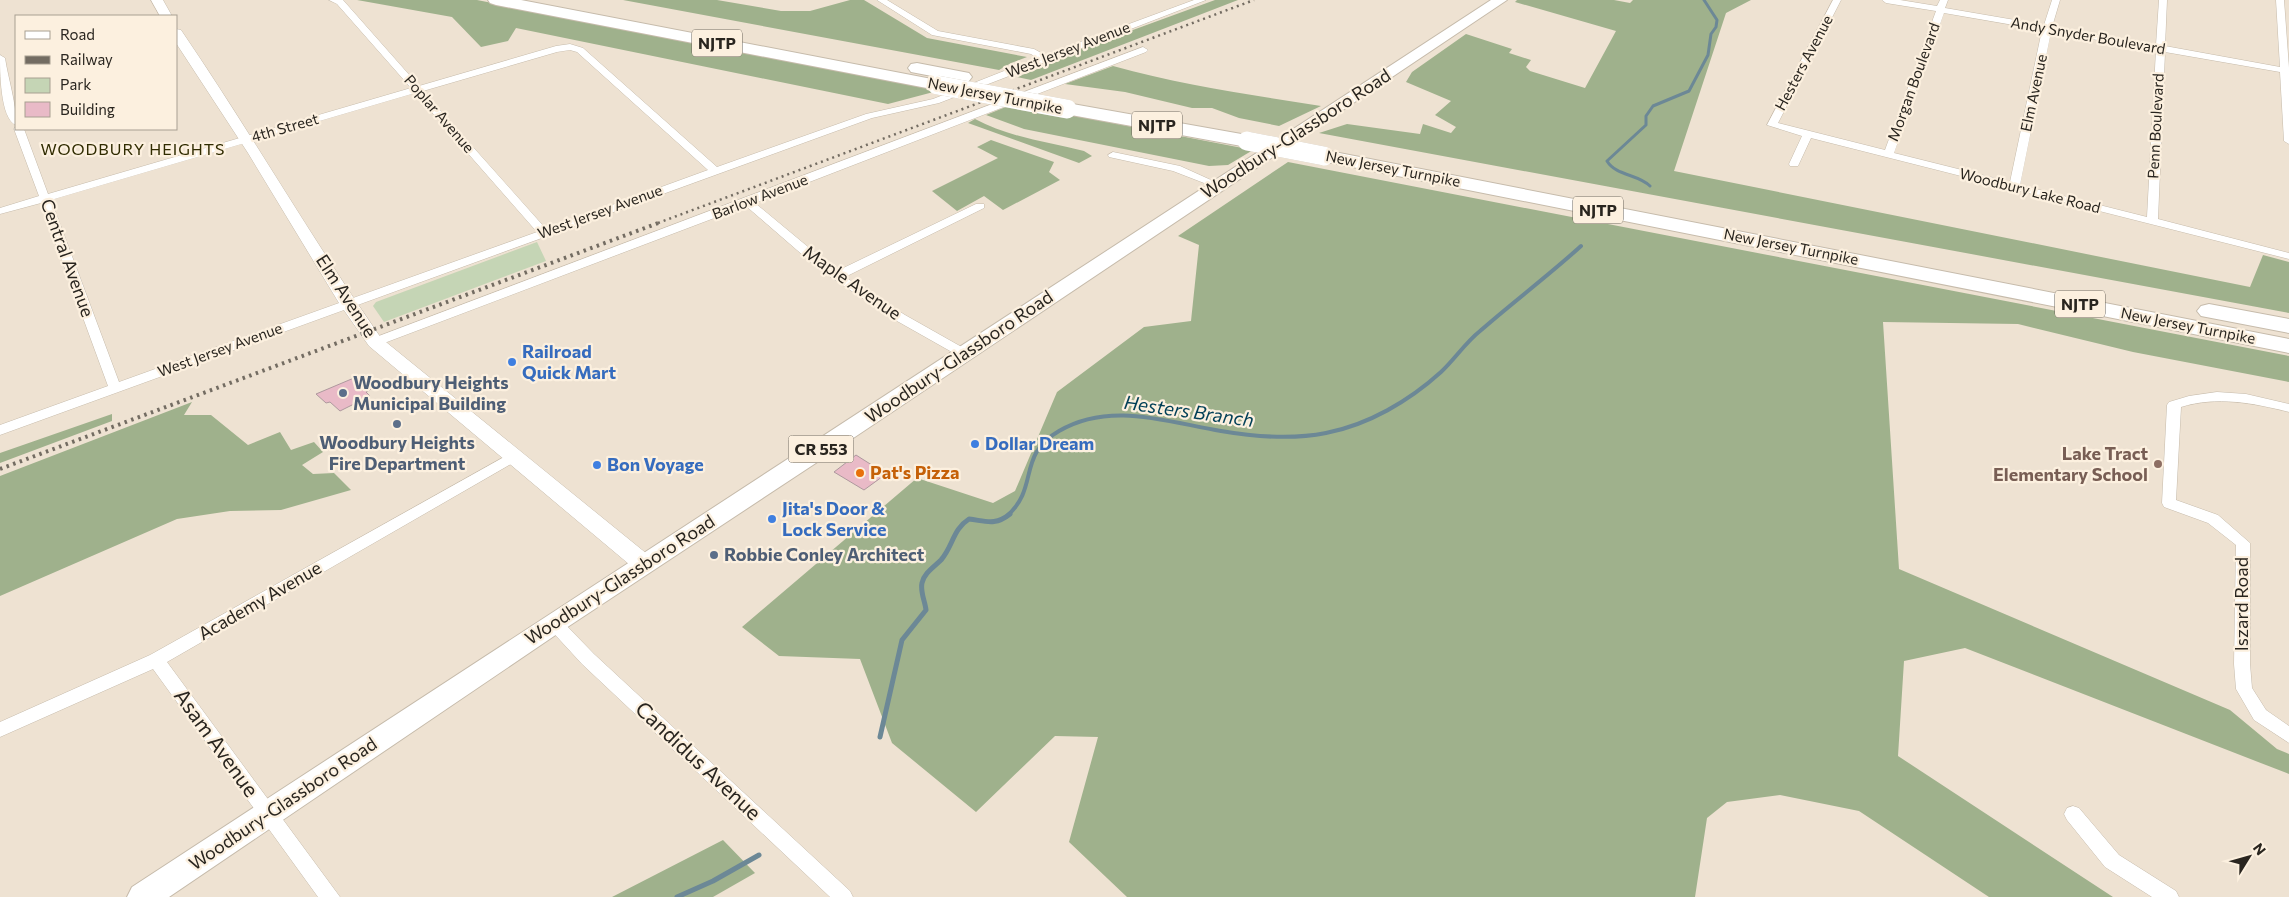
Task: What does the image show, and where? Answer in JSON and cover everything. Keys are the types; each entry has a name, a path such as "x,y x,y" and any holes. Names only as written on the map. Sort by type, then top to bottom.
{"highway":[{"name":"New Jersey Turnpike","path":"496,0 1067,109 1253,137"},
{"name":"New Jersey Turnpike","path":"556,0 1087,101 1253,137 2289,346"},
{"name":"New Jersey Turnpike","path":"1330,152 2289,326"}],"main road":[{"path":"158,0 166,15"},
{"name":"Woodbury-Glassboro Road","path":"142,897 1217,185 1500,0"},
{"name":"Elm Avenue","path":"178,35 348,303 376,342 644,564"}],"street":[{"name":"Poplar Avenue","path":"333,0 340,2 543,232"},
{"path":"881,0 935,33 1034,52 1044,58"},
{"name":"West Jersey Avenue","path":"0,430 543,232 869,116 936,101 1044,58 1202,0"},
{"name":"Hesters Avenue","path":"1772,125 1836,0"},
{"name":"Andy Snyder Boulevard","path":"1886,0 2286,71"},
{"name":"Morgan Boulevard","path":"1888,155 1944,0"},
{"name":"Elm Avenue","path":"2014,186 2047,28 2056,0"},
{"name":"Penn Boulevard","path":"2152,222 2163,0"},
{"path":"2280,0 2289,141"},
{"name":"4th Street","path":"0,211 556,49 570,47 580,50 715,171"},
{"name":"Barlow Avenue","path":"376,342 1143,50"},
{"path":"3,63 7,98 15,119"},
{"name":"Woodbury Lake Road","path":"1772,125 2289,256"},
{"name":"Central Avenue","path":"19,130 115,388"},
{"path":"1794,164 1807,135"},
{"path":"1113,155 1176,168 1217,185"},
{"name":"Maple Avenue","path":"747,202 837,276 901,318 964,353"},
{"path":"837,276 980,206"},
{"name":"Iszard Road","path":"2289,408 2236,396 2209,396 2190,399 2174,406 2169,503 2213,519 2243,543 2242,664 2244,689 2264,718 2289,736"},
{"name":"Academy Avenue","path":"0,730 156,660 513,457"},
{"name":"Candidus Avenue","path":"554,623 588,659 843,897"},
{"name":"Asam Avenue","path":"156,660 267,814 330,897"},
{"path":"2073,814 2112,861 2169,897"}],"green space":[{"path":"357,0 477,0 941,90 888,104 516,28 508,41 481,47 452,17"},
{"path":"623,0 717,0 781,11 810,11 850,0 864,0 927,38 1027,57 999,70"},
{"path":"1215,0 1238,0 1031,80 1017,77 1048,65 1059,57"},
{"path":"1517,0 1614,0 1630,3 1633,0 1751,0 1726,13 1674,171 2250,287 2263,255 2289,262 2289,313 1319,133 1347,124 1420,134 1423,124 1451,133 1456,127 1435,115 1451,101 1406,82 1412,72 1466,34 1512,49 1509,53 1531,60 1526,67 1530,71 1585,88 1616,31 1515,2"},
{"path":"1113,66 1243,94 1321,106 1279,126 1239,118 1212,108 1192,108 1125,92 1065,84"},
{"path":"1013,104 1253,150 1228,165 1209,166 1024,129 986,115"},
{"path":"975,119 1014,135 1084,151 1092,156 1079,163 968,123"},
{"path":"991,140 1054,162 1049,172 1060,180 1003,210 984,196 957,211 932,191 998,158 977,147"},
{"path":"1288,162 2289,356 2289,382 2133,352 2018,324 1883,322 1899,569 2230,710 2277,749 2289,754 2289,774 1965,648 1904,661 1898,756 2113,897 1989,897 1859,811 1780,795 1727,802 1707,818 1695,897 1127,897 1069,842 1098,737 1055,736 976,812 892,743 860,659 779,656 742,627 917,478 993,503 1015,491 1057,392 1144,327 1191,321 1199,245 1178,236"},
{"path":"537,242 546,261 384,322 373,306 376,302"},
{"path":"192,402 184,415 211,415 248,445 280,432 291,450 314,442 323,452 302,465 313,474 334,473 351,490 281,510 230,511 177,519 0,596 0,476"},
{"path":"112,414 112,421 0,463 0,453"},
{"path":"723,840 755,873 713,897 612,897"}],"building":[{"name":"Woodbury Heights Municipal Building","path":"361,375 375,387 366,392 370,396 340,411 330,402 326,403 316,394"},
{"name":"Pat's Pizza","path":"856,455 886,474 864,490 834,472"}],"waterway":[{"name":"Hesters Branch","path":"1650,186 1639,179 1616,170 1607,161 1646,125 1646,116 1653,106 1689,91 1708,55 1711,34 1716,27 1717,20 1704,0"},
{"name":"Hesters Branch","path":"1008,515 1023,493 1038,450 1046,440 1078,422 1118,415 1139,416 1234,433 1287,437 1326,433 1372,418 1402,402 1429,383 1475,336 1581,246"},
{"name":"Hesters Branch","path":"880,737 902,640 926,610 922,590 925,576 945,555 956,533 969,519 995,521 1005,518 1010,514"},
{"name":"Hesters Branch","path":"677,897 713,881 759,855"}],"railway":[{"path":"658,223 1254,0"},
{"path":"0,469 661,222"}],"place":[{"name":"Railroad Quick Mart","path":"512,362"},
{"name":"Woodbury Heights Municipal Building","path":"343,393"},
{"name":"Woodbury Heights Fire Department","path":"397,424"},
{"name":"Dollar Dream","path":"975,444"},
{"name":"Lake Tract Elementary School","path":"2158,464"},
{"name":"Bon Voyage","path":"597,465"},
{"name":"Pat's Pizza","path":"860,473"},
{"name":"Jita's Door & Lock Service","path":"772,519"},
{"name":"Robbie Conley Architect","path":"714,555"}],"district":[{"name":"WOODBURY HEIGHTS","path":"133,149"}]}
